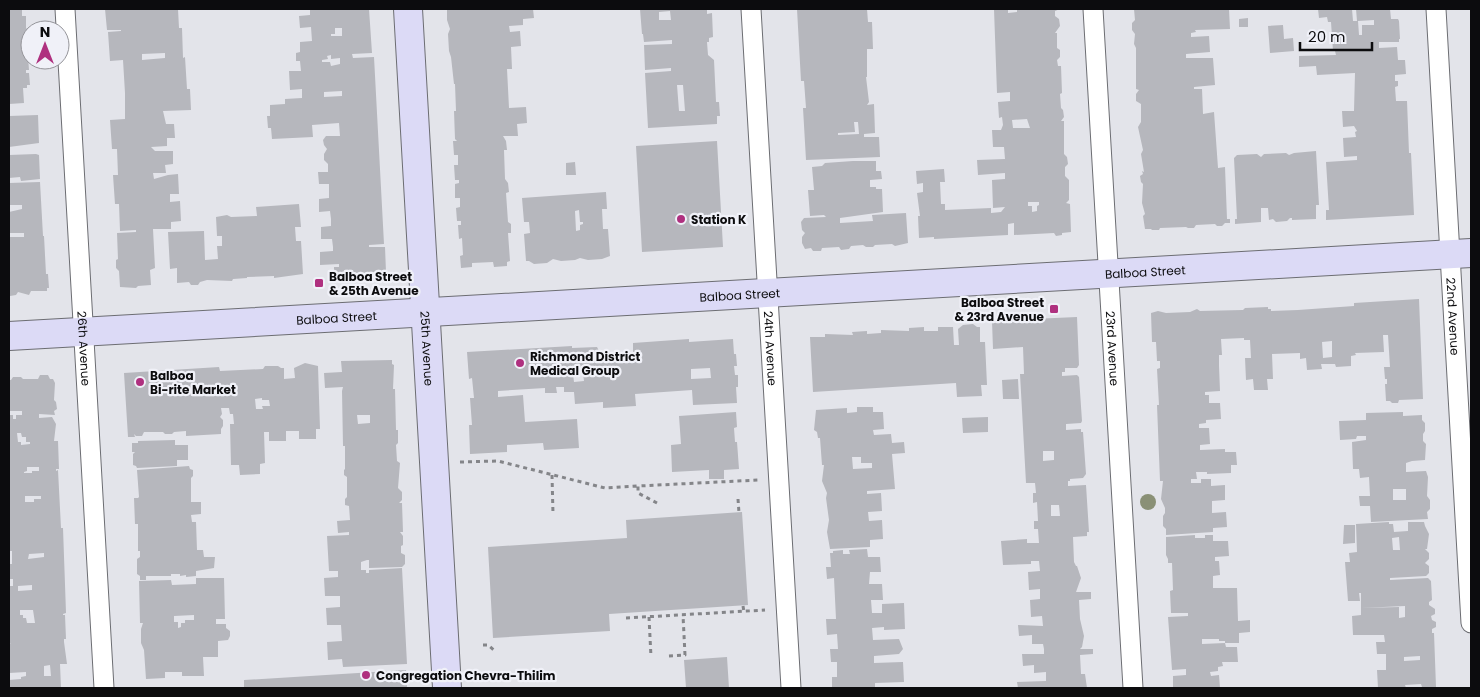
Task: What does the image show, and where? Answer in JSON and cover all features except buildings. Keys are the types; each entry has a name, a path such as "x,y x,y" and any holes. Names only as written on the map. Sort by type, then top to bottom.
{"street":[{"name":"26th Avenue","path":"65,9 104,688"},
{"name":"25th Avenue","path":"408,9 447,688"},
{"name":"24th Avenue","path":"751,9 791,688"},
{"name":"23rd Avenue","path":"1093,9 1133,688"},
{"name":"22nd Avenue","path":"1436,9 1461,253 1471,623"},
{"name":"Balboa Street","path":"9,336 1461,253"}],"path":[{"path":"434,463 498,460 605,488 778,479"},
{"path":"552,475 553,514"},
{"path":"638,486 638,493 658,503"},
{"path":"738,499 739,513"},
{"path":"743,606 744,612"},
{"path":"626,618 752,611"},
{"path":"669,656 685,655 683,615"},
{"path":"650,617 651,657"},
{"path":"483,645 488,645 495,651"}],"place":[{"name":"Station K","path":"681,219"},
{"name":"Balboa Street & 25th Avenue","path":"319,283"},
{"name":"Balboa Street & 23rd Avenue","path":"1054,309"},
{"name":"Richmond District Medical Group","path":"520,363"},
{"name":"Balboa Bi-rite Market","path":"140,382"},
{"name":"Congregation Chevra-Thilim","path":"366,675"}]}
